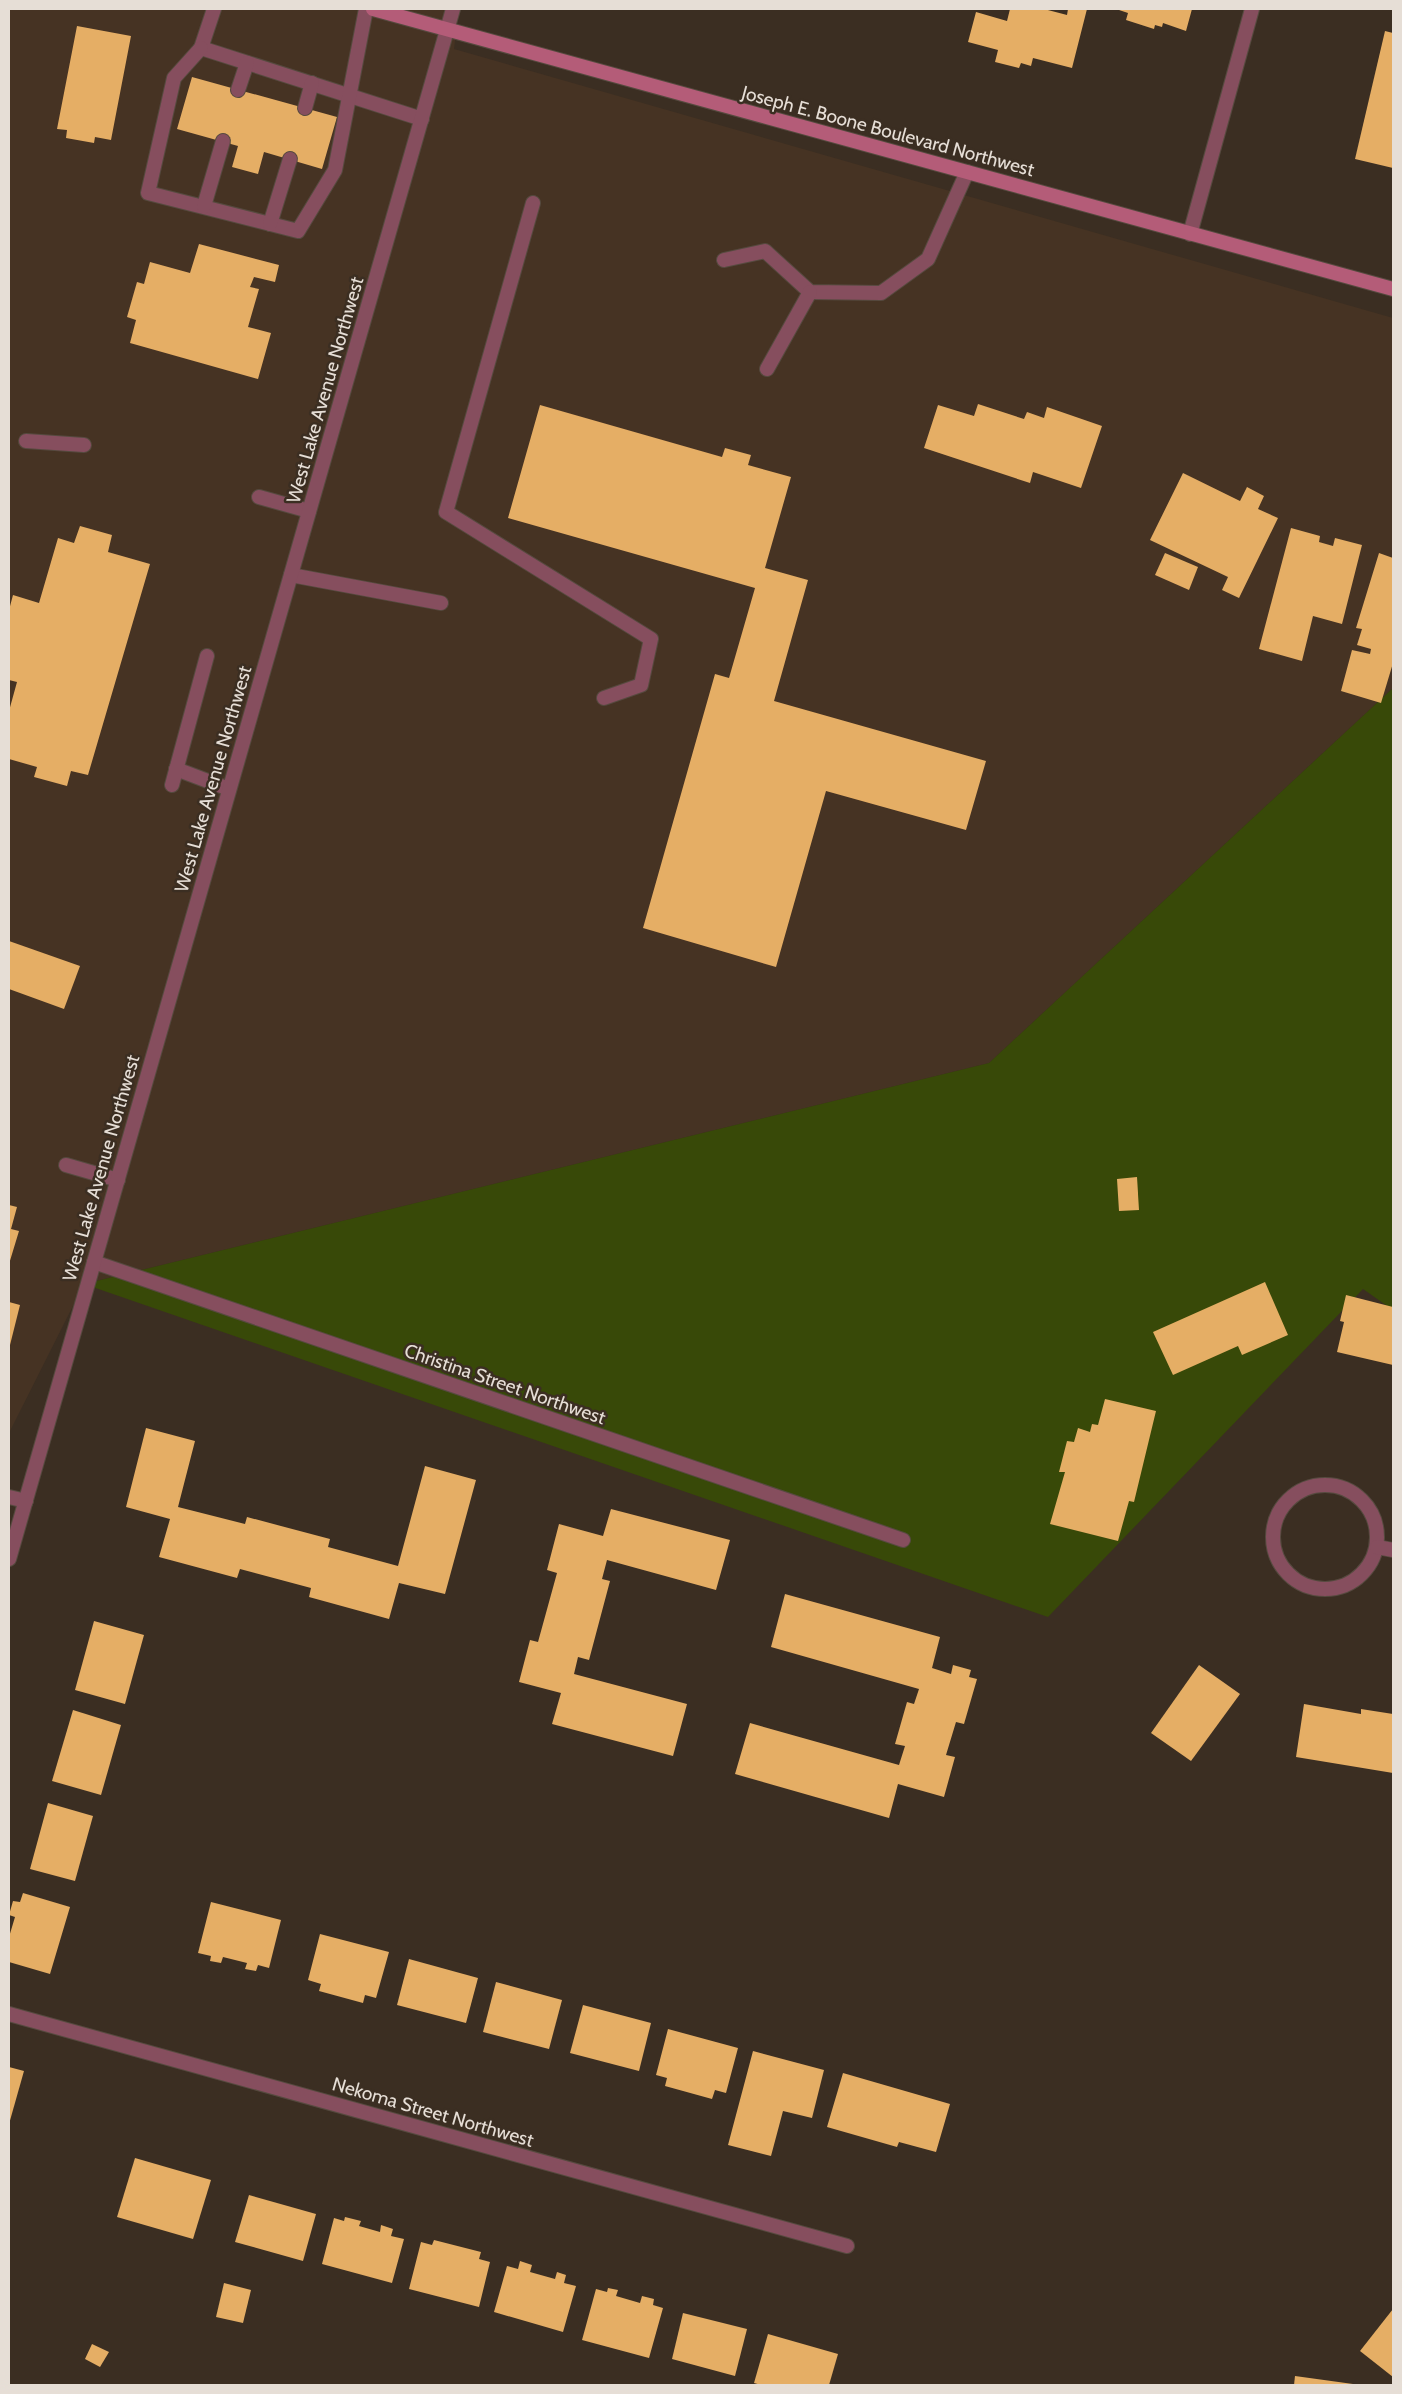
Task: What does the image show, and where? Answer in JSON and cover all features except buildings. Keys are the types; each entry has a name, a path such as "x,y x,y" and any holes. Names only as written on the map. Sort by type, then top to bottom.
{"main road":[{"name":"Joseph E. Boone Boulevard Northwest","path":"373,9 1393,289"}],"street":[{"path":"214,9 201,48 174,78 148,193 298,230 335,170 350,95 357,47 366,9"},
{"name":"West Lake Avenue Northwest","path":"9,1559 453,9"},
{"path":"1190,234 1252,9"},
{"path":"201,48 422,119"},
{"path":"238,90 247,63"},
{"path":"305,108 312,83"},
{"path":"204,206 223,141"},
{"path":"270,224 290,160"},
{"path":"724,260 765,251 810,292 881,293 928,259 967,172"},
{"path":"532,203 446,512 651,639 641,685 604,698"},
{"path":"767,369 810,292"},
{"path":"26,441 84,444"},
{"path":"260,497 310,511"},
{"path":"291,575 441,603"},
{"path":"172,785 207,656"},
{"path":"176,769 230,789"},
{"path":"66,1165 118,1180"},
{"name":"Christina Street Northwest","path":"94,1262 904,1540"},
{"path":"1318,1485 1335,1486 1350,1491 1364,1501 1373,1515 1378,1531 1377,1547 1372,1563 1362,1576 1348,1585 1332,1590 1316,1589 1300,1584 1287,1574 1278,1560 1273,1544 1273,1528 1279,1512 1289,1499 1302,1490 1318,1485"},
{"path":"9,1497 26,1502"},
{"path":"1377,1547 1393,1550"},
{"name":"Nekoma Street Northwest","path":"9,2014 847,2246"}],"shaded area":[{"path":"9,9 459,9 454,49 1393,318 1393,688 989,1063 84,1284 9,1433"}],"green space":[{"path":"1393,688 1393,1310 1363,1289 1048,1617 84,1284 989,1063"}]}
